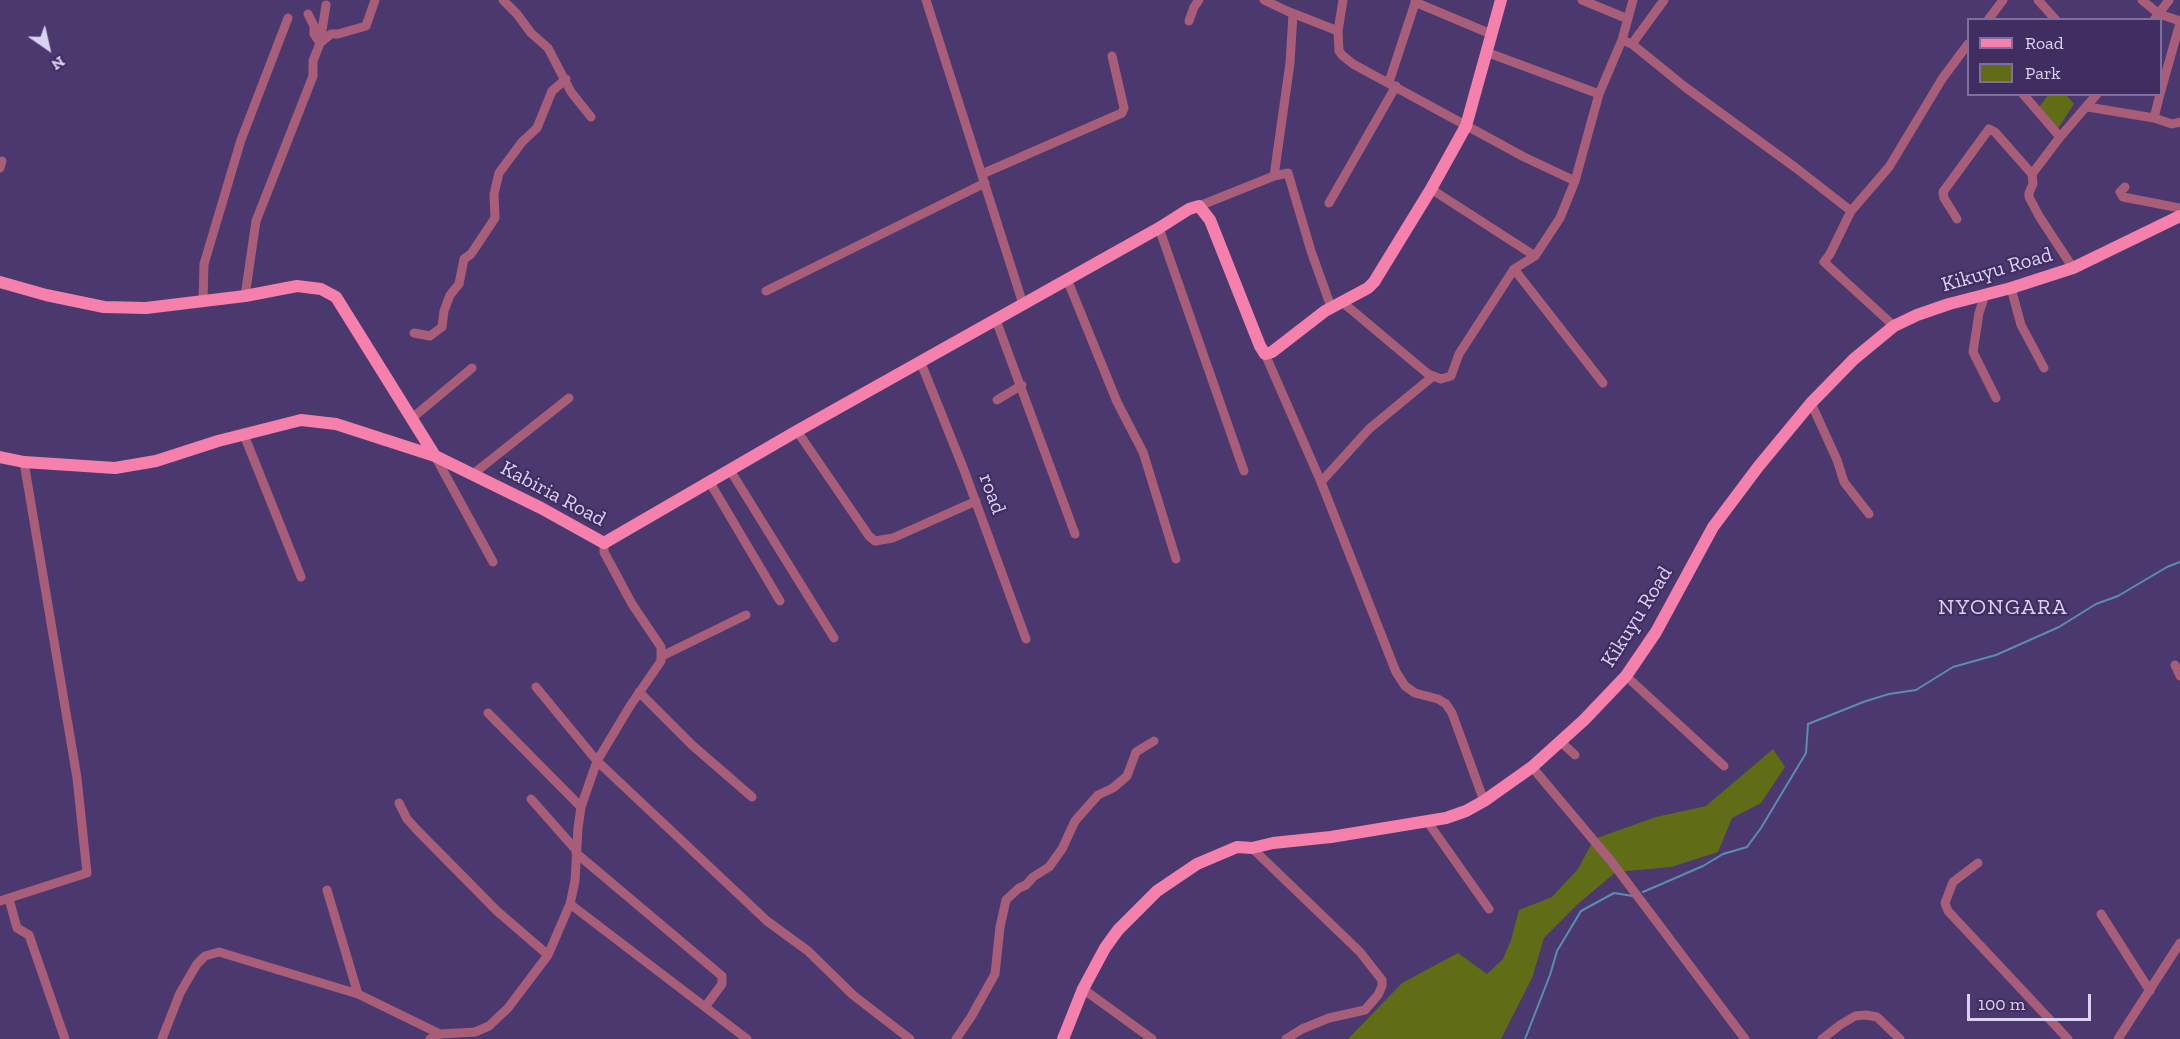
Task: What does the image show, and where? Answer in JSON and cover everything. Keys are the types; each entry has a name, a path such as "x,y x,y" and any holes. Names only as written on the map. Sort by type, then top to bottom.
{"main road":[{"path":"604,543 797,431 1199,206 1210,220 1260,346 1265,354 1272,352 1336,304 1368,288 1374,282 1431,189 1466,126 1501,0"},
{"name":"Kikuyu Road","path":"1063,1039 1083,989 1105,948 1118,930 1157,891 1197,864 1237,847 1252,848 1273,843 1331,837 1456,814 1484,801 1532,767 1584,720 1626,676 1656,632 1713,527 1758,467 1811,403 1854,358 1894,326 1917,315 2073,268 2180,216"},
{"path":"0,282 104,308 146,308 245,296 297,286 321,289 336,297 435,456"},
{"name":"Kabiria Road","path":"0,457 24,462 115,468 156,461 301,420 336,424 435,456 541,508 604,543"}],"street":[{"path":"320,43 331,34 366,26 375,0"},
{"path":"503,0 531,33 548,48 572,92 591,117"},
{"path":"926,0 1023,304"},
{"path":"1190,21 1194,7 1199,0"},
{"path":"1264,0 1338,31"},
{"path":"1343,0 1338,31 1339,51 1353,64 1524,157 1575,181"},
{"path":"1582,0 1628,20"},
{"path":"1199,206 1286,172 1290,175 1311,251 1336,304 1432,377 1441,379 1451,376 1459,354 1514,269 1535,256 1560,218 1575,181 1599,94 1622,40 1633,0"},
{"path":"1632,44 1664,0"},
{"path":"1990,18 2003,0"},
{"path":"2038,0 2054,18"},
{"path":"2142,0 2156,17 2169,0"},
{"path":"1329,203 1392,84 1415,1 1491,34"},
{"path":"245,296 256,221 313,76 313,61 320,43 326,4"},
{"path":"308,14 314,26 314,34 320,43"},
{"path":"1274,176 1290,63 1293,14"},
{"path":"203,301 204,264 241,140 288,18"},
{"path":"2162,18 2180,22 2162,87"},
{"path":"1622,40 1632,44 1685,87 1851,211"},
{"path":"1894,326 1824,262 1851,211 1889,167 1942,79 1967,45"},
{"path":"1486,52 1599,94"},
{"path":"766,291 983,179 1117,117 1124,108 1112,56"},
{"path":"414,333 430,336 442,327 444,311 461,277 464,259 471,254 495,218 494,194 499,173 522,142 537,128 552,91 566,79"},
{"path":"2025,96 2060,137"},
{"path":"2032,174 2096,96"},
{"path":"2154,117 2159,96"},
{"path":"2088,107 2154,117 2172,124 2180,122"},
{"path":"1957,219 1944,198 1943,192 1989,129 1995,132 2032,174 2034,184 2029,197 2073,268"},
{"path":"2125,188 2120,192 2123,197 2180,208"},
{"path":"1431,189 1535,256"},
{"path":"1159,228 1244,471"},
{"path":"1514,269 1602,383"},
{"path":"1067,279 1117,402 1143,452 1176,559"},
{"path":"2012,288 2021,325 2044,368"},
{"path":"1985,295 1979,313 1973,352 1996,398"},
{"path":"996,320 1022,385 1075,534"},
{"path":"1265,354 1321,482 1396,672 1405,686 1415,693 1438,699 1446,704 1452,713 1484,801"},
{"name":"road","path":"921,363 976,501 1026,639"},
{"path":"411,419 472,368"},
{"path":"1321,482 1369,429 1432,377"},
{"path":"997,400 1022,385"},
{"path":"473,474 568,398"},
{"path":"1811,403 1837,460 1844,482 1869,514"},
{"path":"797,431 869,536 875,541 893,538 976,501"},
{"path":"244,435 301,577"},
{"path":"435,456 493,562"},
{"path":"24,462 77,778 87,873 4,900 17,928 29,935 65,1039"},
{"path":"730,471 834,638"},
{"path":"709,481 780,602"},
{"name":"Kabiria Road","path":"604,543 604,552 632,604 661,647 662,656"},
{"path":"162,1039 180,993 197,964 206,956 219,952 358,994 440,1034 476,1035 489,1026 508,1008 548,955 570,904 575,881 580,807 597,761 639,692 662,661 662,656 746,615"},
{"path":"2175,664 2180,676"},
{"path":"1626,676 1724,766"},
{"path":"536,687 597,761 766,921 808,951 853,995 910,1039"},
{"path":"639,692 692,745 752,797"},
{"path":"488,713 580,807"},
{"path":"956,1039 995,974 1000,927 1006,900 1033,877 1049,867 1062,849 1075,821 1098,795 1113,788 1126,776 1136,752 1154,741"},
{"path":"1561,742 1575,755"},
{"path":"1532,767 1611,861 1745,1039"},
{"path":"531,799 576,852 722,976 722,984 705,1006"},
{"path":"399,803 407,819 417,830 498,911 548,955"},
{"path":"1427,821 1489,909"},
{"path":"1252,848 1360,951 1382,980 1378,995 1365,1011 1320,1021 1286,1039"},
{"path":"1978,863 1953,882 1945,903 1948,911 2068,1039"},
{"path":"327,890 358,994"},
{"path":"570,904 747,1039"},
{"path":"2101,914 2150,991"},
{"path":"2118,1039 2180,944"},
{"path":"1083,989 1152,1039"},
{"path":"1822,1039 1840,1025 1866,1015 1877,1017 1900,1039"},
{"path":"430,1039 440,1034"}],"green space":[{"path":"2047,96 2067,96 2074,104 2057,130 2037,110"},
{"path":"1773,749 1785,767 1761,803 1732,818 1718,852 1671,867 1616,872 1579,903 1544,938 1532,978 1501,1039 1348,1039 1402,983 1458,953 1487,974 1503,959 1519,910 1552,897 1578,869 1594,839 1656,817 1706,806"}],"waterway":[{"path":"1643,892 1703,866 1723,854 1747,847 1806,753 1808,724 1866,701 1889,694 1916,690 1953,667 1996,655 2059,627 2096,604 2118,596 2167,567 2180,562"},
{"path":"1525,1039 1557,951 1581,911 1614,893 1633,896"}],"district":[{"name":"NYONGARA","path":"2003,608"}]}
